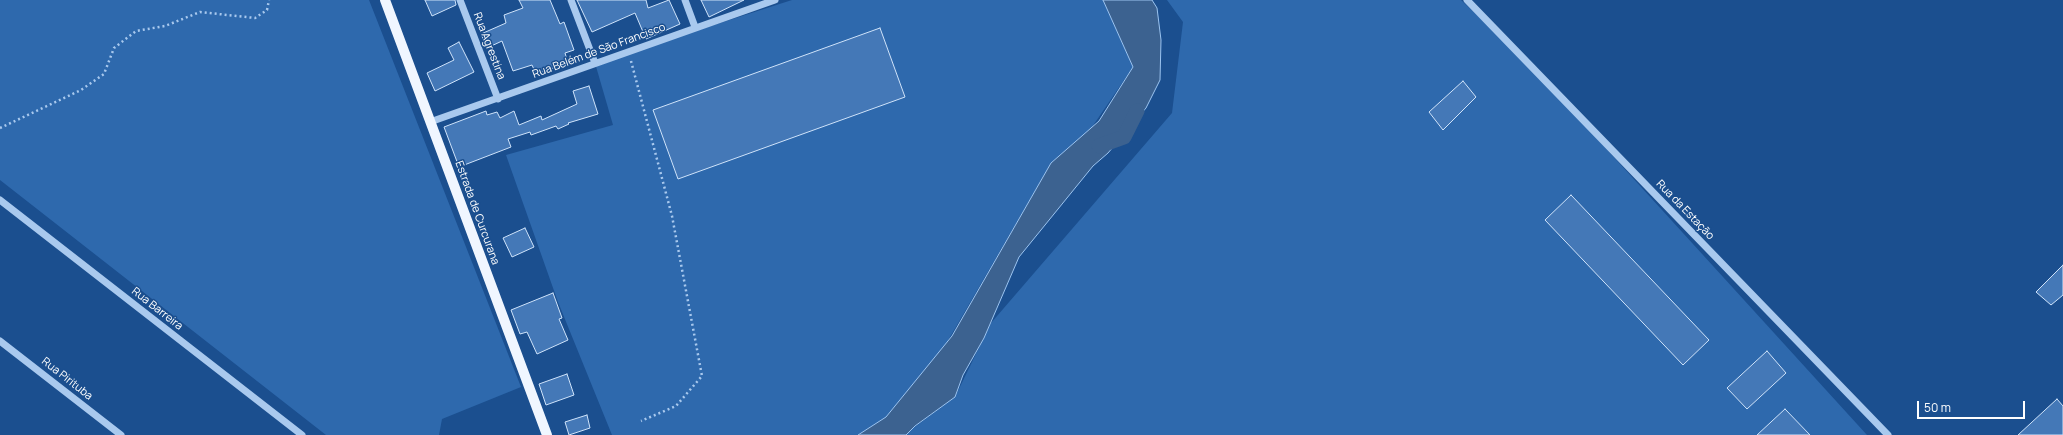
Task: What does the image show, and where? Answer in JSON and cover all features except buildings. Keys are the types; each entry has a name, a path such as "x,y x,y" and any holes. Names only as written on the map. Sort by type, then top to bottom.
{"main road":[{"name":"Estrada de Curcurana","path":"385,0 547,435"}],"street":[{"name":"Rua Agrestina","path":"460,0 498,99"},
{"path":"571,0 595,63"},
{"path":"685,0 695,27"},
{"name":"Rua Belém de São Francisco","path":"430,122 498,99 695,27 775,0"},
{"name":"Rua da Estação","path":"1467,0 1888,435"},
{"name":"Rua Barreira","path":"0,200 302,435"},
{"name":"Rua Pirituba","path":"0,341 121,435"}],"path":[{"path":"0,128 81,90 104,74 114,48 136,31 165,26 200,12 255,18 267,10 269,0"},
{"path":"628,52 672,216 702,376 676,406 641,421"}],"shaded area":[{"path":"0,0 369,0 521,387 442,419 439,435 326,435 0,180"},
{"path":"792,0 1103,0 1133,67 1090,130 1051,163 946,344 886,417 858,435 612,435 558,302 506,155 613,125 595,63"},
{"path":"1103,0 1152,0 1157,8 1161,40 1160,80 1146,108 1108,153 1093,166 1019,257 984,338 963,375 955,397 915,426 906,435 858,435 886,417 952,336 1051,163 1099,121 1133,67"},
{"path":"1167,0 1461,0 1529,64 1867,435 904,435 955,397 991,323 1172,113 1183,22"}],"waterway":[{"path":"1099,146 1124,137 1137,111"}]}
